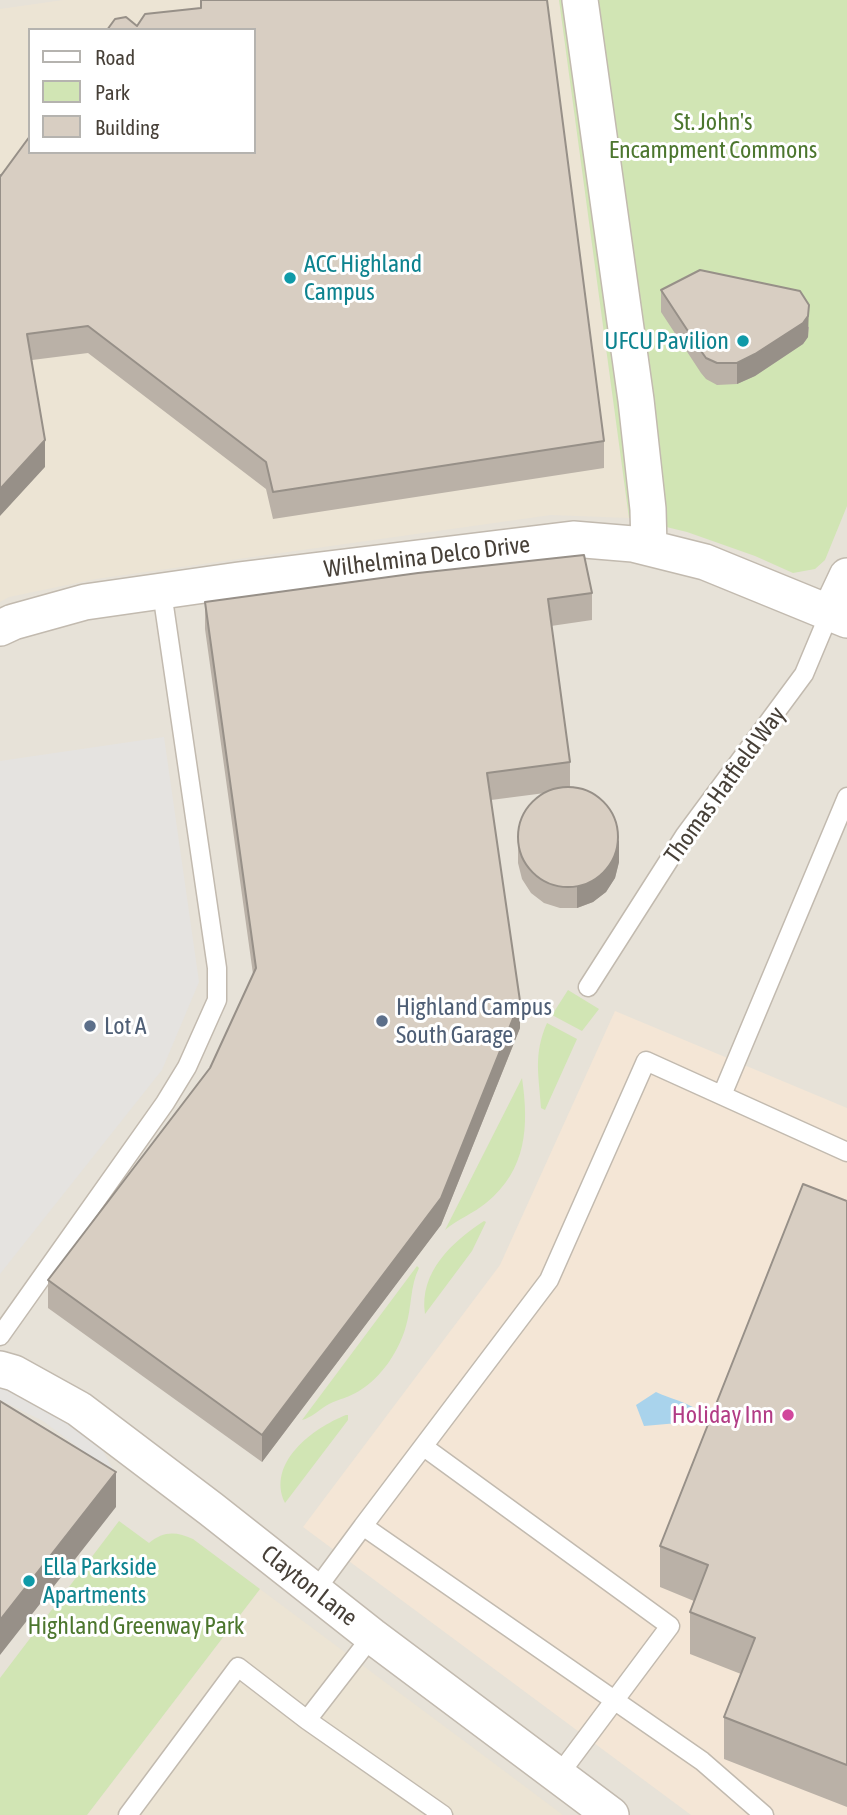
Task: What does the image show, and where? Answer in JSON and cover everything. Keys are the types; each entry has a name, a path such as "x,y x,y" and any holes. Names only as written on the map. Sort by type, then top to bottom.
{"street":[{"path":"580,0 636,400 648,509 649,547"},
{"name":"Wilhelmina Delco Drive","path":"0,628 85,603 239,580 573,539 649,547 705,562 838,616"},
{"name":"Thomas Hatfield Way","path":"838,616 847,576"},
{"name":"Clayton Lane","path":"0,1369 14,1373 79,1409 558,1776 595,1810"}],"lane":[{"path":"0,1336 165,1103 187,1067 217,1000 217,968 162,592"},
{"name":"Thomas Hatfield Way","path":"588,987 685,835 804,674 838,616"},
{"path":"722,1095 847,797"},
{"path":"315,1591 549,1280 646,1061 847,1152"},
{"path":"424,1447 670,1626 558,1776"},
{"path":"363,1526 702,1761 764,1815"},
{"path":"307,1720 372,1636"},
{"path":"128,1815 238,1667 307,1720 443,1815"}],"shaded area":[{"path":"0,0 847,0 847,1815 0,1815"},
{"name":"ACC Highland Campus","path":"63,0 559,0 629,518 551,515 96,579 9,597 0,602 0,9"},
{"name":"Lot A","path":"164,737 199,982 162,1070 0,1274 0,761"},
{"path":"615,1011 847,1108 847,1815 691,1815 303,1527 500,1265"},
{"path":"0,1385 50,1409 101,1447 117,1477 43,1421 0,1400"},
{"path":"260,1589 507,1773 563,1815 87,1815"}],"green space":[{"name":"St. John's Encampment Commons","path":"559,0 847,0 847,506 825,560 815,569 793,573 755,556 687,532 629,518"},
{"path":"568,990 599,1009 582,1031 552,1015"},
{"path":"547,1023 577,1039 545,1110 541,1108 538,1065 540,1045"},
{"path":"522,1078 524,1130 522,1146 510,1176 486,1203 445,1230"},
{"path":"486,1222 472,1251 425,1314 427,1285 440,1260 460,1238"},
{"path":"417,1266 419,1268 406,1326 388,1363 359,1391 302,1420"},
{"path":"346,1415 348,1420 285,1503 281,1488 287,1461 307,1438"},
{"name":"Highland Greenway Park","path":"119,1521 149,1543 159,1536 170,1534 193,1539 260,1589 87,1815 0,1815 0,1678"}],"water":[{"path":"656,1392 698,1410 689,1422 644,1426 636,1405"}],"building":[{"name":"ACC Highland Campus","path":"201,0 547,0 604,441 273,492 266,462 88,326 27,334 45,440 0,489 0,177 28,139 28,154 256,154 256,28 108,28 115,19 126,17 137,26 145,14 201,8"},
{"name":"UFCU Pavilion","path":"700,270 800,291 809,305 808,316 803,323 755,354 737,363 717,363 706,358 661,290"},
{"name":"Highland Campus South Garage","path":"584,555 592,593 548,599 570,762 487,773 520,1001 441,1198 262,1435 48,1280 210,1068 256,968 205,602 418,573"},
{"path":"568,787 596,795 610,809 618,837 610,865 596,879 568,887 540,879 526,865 518,837 526,809 540,795"},
{"name":"Holiday Inn","path":"803,1184 847,1201 847,1765 724,1717 755,1638 690,1612 708,1565 660,1546"},
{"name":"Ella Parkside Apartments","path":"0,1401 116,1472 0,1620"}],"place":[{"name":"ACC Highland Campus","path":"290,278"},
{"name":"UFCU Pavilion","path":"743,341"},
{"name":"Highland Campus South Garage","path":"382,1021"},
{"name":"Lot A","path":"90,1026"},
{"name":"Holiday Inn","path":"788,1415"},
{"name":"Ella Parkside Apartments","path":"29,1581"}]}
